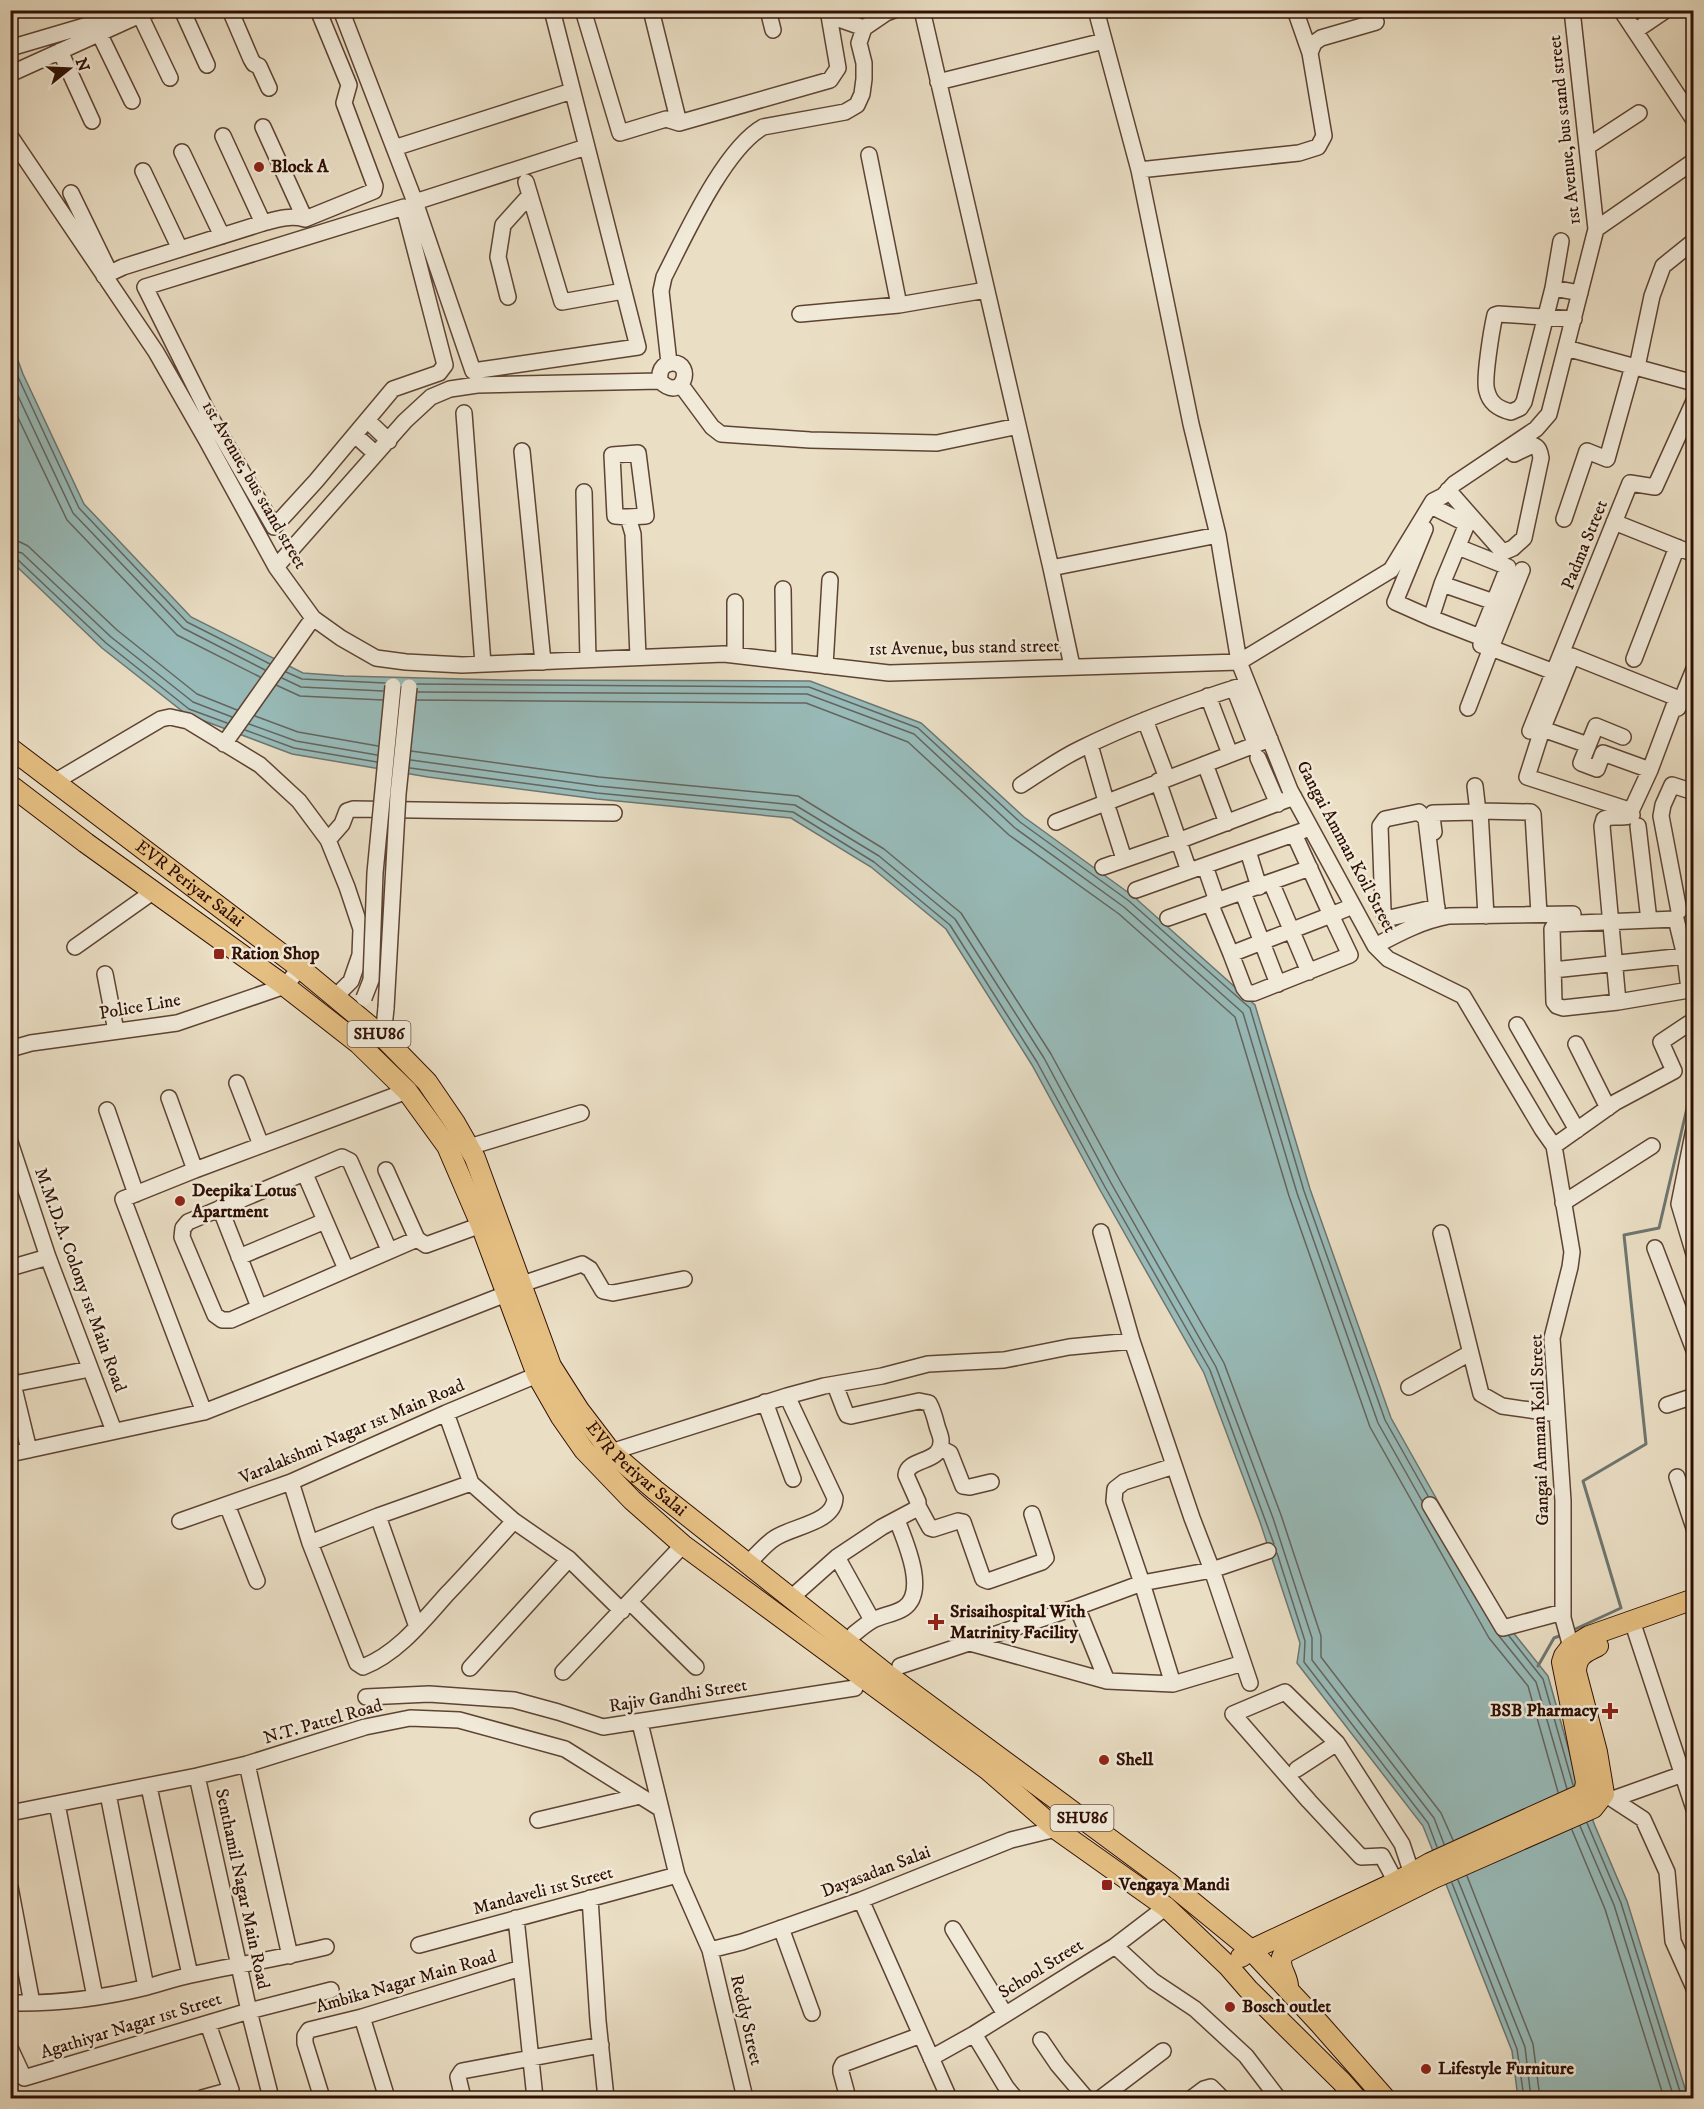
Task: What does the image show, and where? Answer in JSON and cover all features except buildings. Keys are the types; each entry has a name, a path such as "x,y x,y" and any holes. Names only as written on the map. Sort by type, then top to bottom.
{"main road":[{"name":"EVR Periyar Salai","path":"10,748 335,997 357,1004 383,1037 427,1082 469,1147 479,1167 537,1375 561,1417 605,1459 655,1490 897,1682 1168,1882 1251,1950 1385,2098"},
{"name":"EVR Periyar Salai","path":"10,785 358,1042 407,1091 447,1146 481,1225 551,1365 579,1410 605,1459 632,1500 682,1545 988,1770 1056,1829 1166,1906 1228,1966 1356,2098"},
{"path":"86,843 102,817"},
{"path":"1573,1647 1589,1636 1694,1599"},
{"path":"1573,1647 1594,1648 1635,1630 1694,1611"},
{"path":"1288,1991 1280,1960 1284,1953 1432,1871 1596,1795 1597,1752 1576,1672 1573,1647"},
{"path":"1228,1966 1251,1950 1404,1878 1432,1871"},
{"path":"1248,1989 1268,1970"}],"street":[{"path":"10,48 105,20 115,15 117,10"},
{"path":"182,10 207,65"},
{"path":"230,10 254,64 259,66 269,88"},
{"path":"71,193 107,274 263,223 285,217 305,219 374,191 375,186 345,103 349,85 318,10"},
{"path":"340,10 415,202 473,371 638,347 552,10"},
{"path":"583,10 620,133 666,119 679,123 830,80 838,68 829,13"},
{"path":"651,10 679,123"},
{"path":"768,10 773,30"},
{"path":"669,363 661,291 664,277 705,197 743,142 763,127 845,111 857,105 862,94 864,79 860,43 864,28 894,10"},
{"path":"922,10 1072,666"},
{"name":"Gangai Amman Koil Street","path":"1096,10 1139,170 1191,424 1218,535 1241,686 1261,747 1294,797 1375,946 1388,958 1463,996 1554,1146 1572,1252 1552,1338 1563,1501 1563,1615 1573,1647"},
{"path":"1139,170 1299,153 1318,147 1324,136 1310,54 1295,10"},
{"name":"1st Avenue, bus stand street","path":"10,136 107,274 156,352 276,567 313,618 340,638 376,658 403,662 483,664 638,657 735,656 889,673 1239,662 1391,570 1433,501 1451,494 1454,484 1511,451 1549,414 1596,229 1572,10"},
{"path":"1621,10 1694,120"},
{"path":"1635,31 1666,10"},
{"path":"10,74 146,13 170,78"},
{"path":"829,13 864,28"},
{"path":"1310,54 1314,43 1321,38 1376,22"},
{"path":"99,33 132,101"},
{"path":"938,82 1104,41"},
{"path":"60,51 92,122"},
{"path":"394,148 572,91"},
{"path":"770,98 778,124"},
{"path":"1587,147 1639,113"},
{"path":"10,123 30,157"},
{"path":"264,127 305,219"},
{"path":"224,136 263,223"},
{"path":"415,202 586,147"},
{"path":"182,152 222,236"},
{"path":"869,155 899,305"},
{"path":"1596,229 1694,162"},
{"path":"143,171 180,249"},
{"path":"508,297 498,256 503,225 528,189 562,302 623,291"},
{"path":"404,207 444,365 439,373 393,388 355,435 274,526 207,411 145,287 404,207"},
{"path":"1561,241 1547,317 1524,402 1520,408 1511,412 1503,410 1490,399 1485,386 1495,315 1547,317 1574,319"},
{"path":"1564,519 1587,451 1607,459 1635,366 1652,296 1663,266 1694,241"},
{"path":"1553,288 1580,293"},
{"path":"800,314 899,305 986,290"},
{"path":"1566,348 1694,383"},
{"path":"546,360 549,383"},
{"path":"669,363 678,364 684,369 685,378 681,385 674,388 666,387 660,381 663,366 669,363"},
{"path":"276,567 405,421 431,398 450,389 477,385 660,381"},
{"path":"681,385 712,427 721,434 810,440 937,443 1018,426"},
{"name":"Padma Street","path":"1535,729 1554,672 1630,483 1655,487 1694,401"},
{"path":"464,413 483,664"},
{"path":"367,420 388,441"},
{"path":"355,435 376,454"},
{"path":"1451,494 1500,549 1506,551 1520,544 1524,538 1541,458 1537,446 1533,445 1511,451"},
{"path":"522,451 543,662"},
{"path":"584,492 588,660"},
{"path":"1431,618 1442,584 1467,524 1432,506 1395,602 1431,618 1480,637 1508,567 1458,547"},
{"path":"628,517 633,534 638,657"},
{"path":"1614,522 1694,554"},
{"path":"1051,568 1218,535"},
{"path":"1634,659 1677,547"},
{"path":"1468,708 1522,570"},
{"path":"825,666 830,580"},
{"path":"1442,584 1494,602"},
{"path":"783,589 784,661"},
{"path":"735,602 735,656"},
{"path":"224,744 313,618"},
{"path":"1452,636 1554,672"},
{"path":"1572,656 1677,698 1651,774 1629,810 1527,777 1535,729 1572,656"},
{"path":"357,1004 371,980 375,873 393,686 403,662"},
{"path":"383,1037 398,794 409,687 403,662"},
{"path":"1618,1002 1602,826 1604,819 1608,817 1632,816 1694,669"},
{"path":"1021,785 1090,745 1145,720 1241,686"},
{"path":"1208,696 1230,754"},
{"path":"56,781 161,719 170,717 188,722 260,765 299,801 328,840 361,929 360,956 351,981 335,997"},
{"path":"1145,720 1178,841 1189,871"},
{"path":"1623,737 1596,726 1581,763 1597,769 1603,753 1672,785 1694,792"},
{"path":"1535,729 1588,746"},
{"path":"1090,745 1124,859"},
{"path":"1056,822 1107,807 1162,780 1230,754 1261,747 1278,804"},
{"path":"1205,764 1227,823"},
{"path":"1672,785 1661,816 1679,911 1686,936 1694,938"},
{"path":"1475,786 1486,916"},
{"path":"1103,867 1294,797"},
{"path":"328,840 342,824 347,811 353,809 614,813"},
{"path":"1440,914 1424,814 1419,812 1385,819 1380,826 1383,910 1385,916 1390,918 1440,914 1486,916 1539,914 1610,918 1676,919 1691,990 1618,1002 1559,1008 1554,1002 1552,929 1555,924 1610,918 1648,912 1679,911"},
{"path":"1440,914 1433,813 1531,812 1533,814 1539,914"},
{"path":"1638,826 1648,912"},
{"path":"1136,890 1310,828"},
{"path":"1205,866 1213,902 1244,988 1248,993 1254,993 1350,955 1294,834"},
{"path":"1248,851 1291,930 1309,972"},
{"path":"1168,918 1310,868"},
{"path":"75,947 154,891"},
{"path":"1243,892 1278,984"},
{"path":"1231,954 1353,906"},
{"path":"1375,946 1440,914"},
{"path":"1553,970 1685,956"},
{"path":"285,986 300,968"},
{"path":"105,974 116,1031"},
{"name":"Police Line","path":"10,1049 31,1043 177,1023 285,986"},
{"path":"1554,1146 1608,1108 1674,1071 1661,1042 1688,1024 1694,1023"},
{"path":"1517,1025 1577,1130"},
{"path":"1576,1044 1608,1108"},
{"path":"237,1083 261,1145"},
{"path":"204,1412 123,1199 407,1091"},
{"path":"169,1098 195,1170"},
{"path":"107,1110 136,1194"},
{"path":"469,1147 581,1113"},
{"path":"1692,1246 1679,1204 1688,1184 1694,1129"},
{"name":"M.M.D.A. Colony 1st Main Road","path":"10,1142 48,1257 114,1431"},
{"path":"1563,1203 1652,1146"},
{"path":"389,1250 350,1161 342,1158 188,1222 183,1228 182,1237 215,1315 222,1320 231,1320 417,1239"},
{"path":"386,1170 417,1239 426,1245 481,1225"},
{"path":"305,1174 346,1269"},
{"path":"219,1208 259,1307"},
{"path":"239,1257 325,1221"},
{"path":"1101,1232 1132,1341 1250,1683"},
{"path":"1441,1233 1481,1395 1502,1406 1557,1414"},
{"path":"1655,1248 1694,1350"},
{"path":"10,1268 48,1257"},
{"path":"10,1454 204,1412 582,1264 590,1269 603,1291 613,1293 684,1279"},
{"path":"605,1459 765,1402 928,1364 1004,1360 1069,1347 1132,1341"},
{"path":"1409,1387 1470,1353"},
{"path":"29,1450 11,1380 90,1369"},
{"name":"Varalakshmi Nagar 1st Main Road","path":"180,1521 291,1482 537,1375"},
{"path":"835,1385 845,1411 851,1416 919,1401 929,1403 941,1440 940,1448 927,1460 909,1466 906,1475 918,1506 930,1528 958,1521 963,1522 983,1579 988,1581 1045,1560 1046,1555 1032,1514"},
{"path":"747,1564 774,1538 829,1514 835,1503 835,1498 788,1396"},
{"path":"1667,1405 1694,1396"},
{"path":"765,1402 793,1479"},
{"path":"446,1413 471,1484 514,1521 569,1559 696,1668"},
{"path":"940,1448 950,1453 963,1485 970,1487 991,1482"},
{"path":"1173,1684 1142,1583 1113,1501 1115,1489 1124,1482 1174,1466"},
{"path":"291,1482 310,1544 357,1663 363,1667 378,1661 395,1649 514,1521"},
{"path":"310,1544 378,1516 471,1484"},
{"path":"1684,1485 1694,1528"},
{"path":"1430,1504 1503,1628 1563,1615"},
{"path":"227,1505 257,1581"},
{"path":"792,1597 837,1557 918,1506"},
{"path":"378,1516 417,1627"},
{"path":"854,1634 872,1620 904,1608 912,1600 915,1590 910,1555 897,1520"},
{"path":"563,1672 682,1545"},
{"path":"900,1666 1142,1583 1212,1570 1268,1551"},
{"path":"837,1557 872,1620"},
{"path":"470,1668 569,1559"},
{"path":"1077,1607 1107,1681"},
{"path":"1635,1630 1687,1773 1694,1809"},
{"path":"970,1643 1107,1681 1173,1684 1243,1663"},
{"name":"Rajiv Gandhi Street","path":"366,1697 429,1694 514,1700 603,1728 855,1688"},
{"path":"1402,1844 1382,1856 1361,1857 1233,1714 1285,1692 1337,1743 1402,1844 1404,1878"},
{"name":"N.T. Pattel Road","path":"10,1813 197,1776 247,1764 365,1727 410,1718 459,1720 565,1749 661,1809"},
{"path":"640,1723 677,1875 710,1950"},
{"path":"1297,1769 1337,1743"},
{"path":"247,1764 290,1956"},
{"path":"1596,1795 1687,1773"},
{"name":"Senthamil Nagar Main Road","path":"197,1776 249,2011 271,2098"},
{"path":"149,1787 190,1975"},
{"path":"108,1794 146,1987"},
{"path":"1596,1795 1642,1819 1667,1872 1673,1941 1694,1988"},
{"path":"538,1820 640,1797"},
{"path":"57,1804 95,1997"},
{"name":"Dayasadan Salai","path":"710,1950 861,1900 1011,1840 1056,1829"},
{"path":"1382,1856 1404,1878"},
{"name":"Mandaveli 1st Street","path":"419,1945 677,1875"},
{"path":"10,1887 32,2003"},
{"path":"590,1898 606,2098"},
{"path":"861,1900 950,2098"},
{"name":"School Street","path":"931,2058 974,2034 1115,1946 1166,1906"},
{"path":"516,1918 536,2098"},
{"path":"781,1928 812,2013"},
{"path":"953,1929 1005,2014"},
{"path":"1115,1946 1153,1982 1195,2009 1246,2056 1278,2098"},
{"path":"10,2003 95,1997 326,1947"},
{"name":"Reddy Street","path":"710,1950 745,2098"},
{"name":"Ambika Nagar Main Road","path":"322,2098 305,2043 305,2036 309,2030 362,2017 521,1968"},
{"name":"Agathiyar Nagar 1st Street","path":"18,2071 208,2024 332,1990"},
{"path":"362,2017 387,2098"},
{"path":"202,2098 231,2090 208,2024"},
{"path":"974,2034 1015,2098"},
{"path":"848,2098 841,2072 843,2064 921,2035"},
{"path":"1041,2040 1058,2065 1086,2098"},
{"path":"463,2098 458,2076 462,2071 601,2045"},
{"path":"10,2048 18,2071"},
{"path":"1101,2098 1163,2051"},
{"path":"1192,2098 1211,2087 1222,2098"}],"water":[{"path":"10,339 23,374 84,504 191,617 303,673 503,680 810,681 921,723 1024,817 1133,896 1255,1005 1310,1189 1391,1418 1508,1626 1548,1676 1576,1776 1627,1901 1688,2098 1518,2098 1512,2051 1423,1826 1297,1663 1300,1643 1260,1522 1204,1373 1032,1065 946,929 871,867 791,818 597,799 428,777 292,754 186,714 102,648 11,561"}],"waterway":[{"path":"1571,1631 1621,1608 1583,1481 1646,1444 1624,1235 1659,1228 1694,1078"},
{"path":"1538,1666 1554,1638 1562,1635"}],"place":[{"name":"Block A","path":"259,167"},
{"name":"Ration Shop","path":"219,954"},
{"name":"Deepika Lotus Apartment","path":"180,1201"},
{"name":"Srisaihospital With Matrinity Facility","path":"936,1622"},
{"name":"BSB Pharmacy","path":"1610,1711"},
{"name":"Shell","path":"1104,1760"},
{"name":"Vengaya Mandi","path":"1107,1885"},
{"name":"Bosch outlet","path":"1230,2007"},
{"name":"Lifestyle Furniture","path":"1426,2069"}]}
